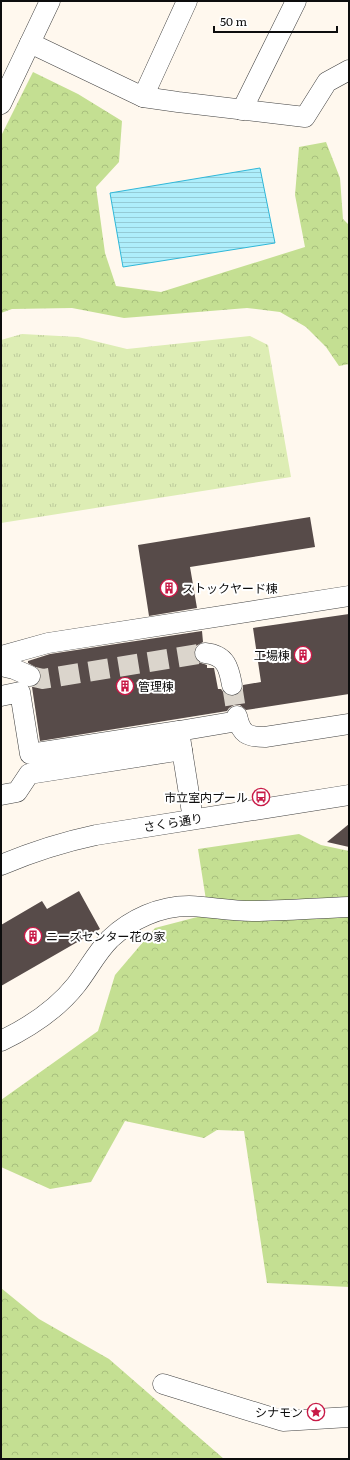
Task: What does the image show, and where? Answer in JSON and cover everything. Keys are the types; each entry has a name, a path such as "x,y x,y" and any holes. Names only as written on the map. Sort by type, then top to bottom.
{"street":[{"path":"1,104 6,82 30,42 50,1"},
{"path":"143,97 187,1"},
{"path":"242,110 296,1"},
{"path":"30,42 143,97 305,117 327,82 349,70"},
{"path":"1,656 48,643 349,596"},
{"path":"205,653 213,654 221,658 228,666 232,685"},
{"path":"1,666 14,669 30,676"},
{"path":"1,696 20,692 30,754 180,740"},
{"path":"1,795 17,792 29,774 180,740 237,718 246,734 253,737 265,737 349,724"},
{"path":"180,740 192,819"},
{"name":"さくら通り","path":"1,865 61,843 96,834 349,795"},
{"path":"1,1041 37,1020 58,1003 75,986 96,955 110,939 130,924 150,914 172,907 189,906 252,911 349,907"},
{"path":"163,1384 284,1422 349,1417"}],"green space":[{"path":"33,72 78,94 122,121 119,162 96,187 105,253 116,286 161,292 305,247 295,195 299,147 326,142 340,178 343,219 349,225 349,364 339,366 326,347 306,327 280,312 247,308 124,318 72,308 12,309 1,313 1,136"},
{"path":"22,334 78,337 127,349 250,336 268,345 291,477 1,523 1,340"},
{"path":"299,834 321,845 349,851 349,900 253,903 206,900 198,849"},
{"path":"320,914 349,916 349,1287 267,1283 244,1131 217,1130 204,1138 125,1121 91,1182 50,1189 1,1167 1,1100 98,1031 115,975 155,928 201,916 251,921"},
{"path":"1,1288 39,1319 109,1359 224,1459 1,1459"}],"water":[{"path":"260,168 275,243 123,267 110,193"}],"building":[{"name":"ストックヤード棟","path":"310,517 315,547 190,567 197,608 149,616 138,545"},
{"name":"管理棟","path":"349,614 349,694 246,710 240,705 234,705 227,711 40,741 32,687 37,685 40,681 41,674 39,669 28,663 28,661 50,654 202,631 203,642 196,646 194,657 198,662 207,665 207,668 214,668 218,689 221,689 228,696 234,696 240,693 243,689 243,685 261,682 253,628"},
{"path":"349,824 349,847 327,842"},
{"name":"ニーズセンター花の家","path":"79,891 100,929 1,986 1,925 42,901 47,909"}],"tunnel":[{"path":"30,676 43,679 205,653"},
{"path":"232,685 237,716"}],"place":[{"name":"ストックヤード棟","path":"169,588"},
{"name":"工場棟","path":"303,655"},
{"name":"管理棟","path":"125,686"},
{"name":"市立室内プール","path":"261,797"},
{"name":"ニーズセンター花の家","path":"33,936"},
{"name":"シナモン","path":"316,1412"}]}
